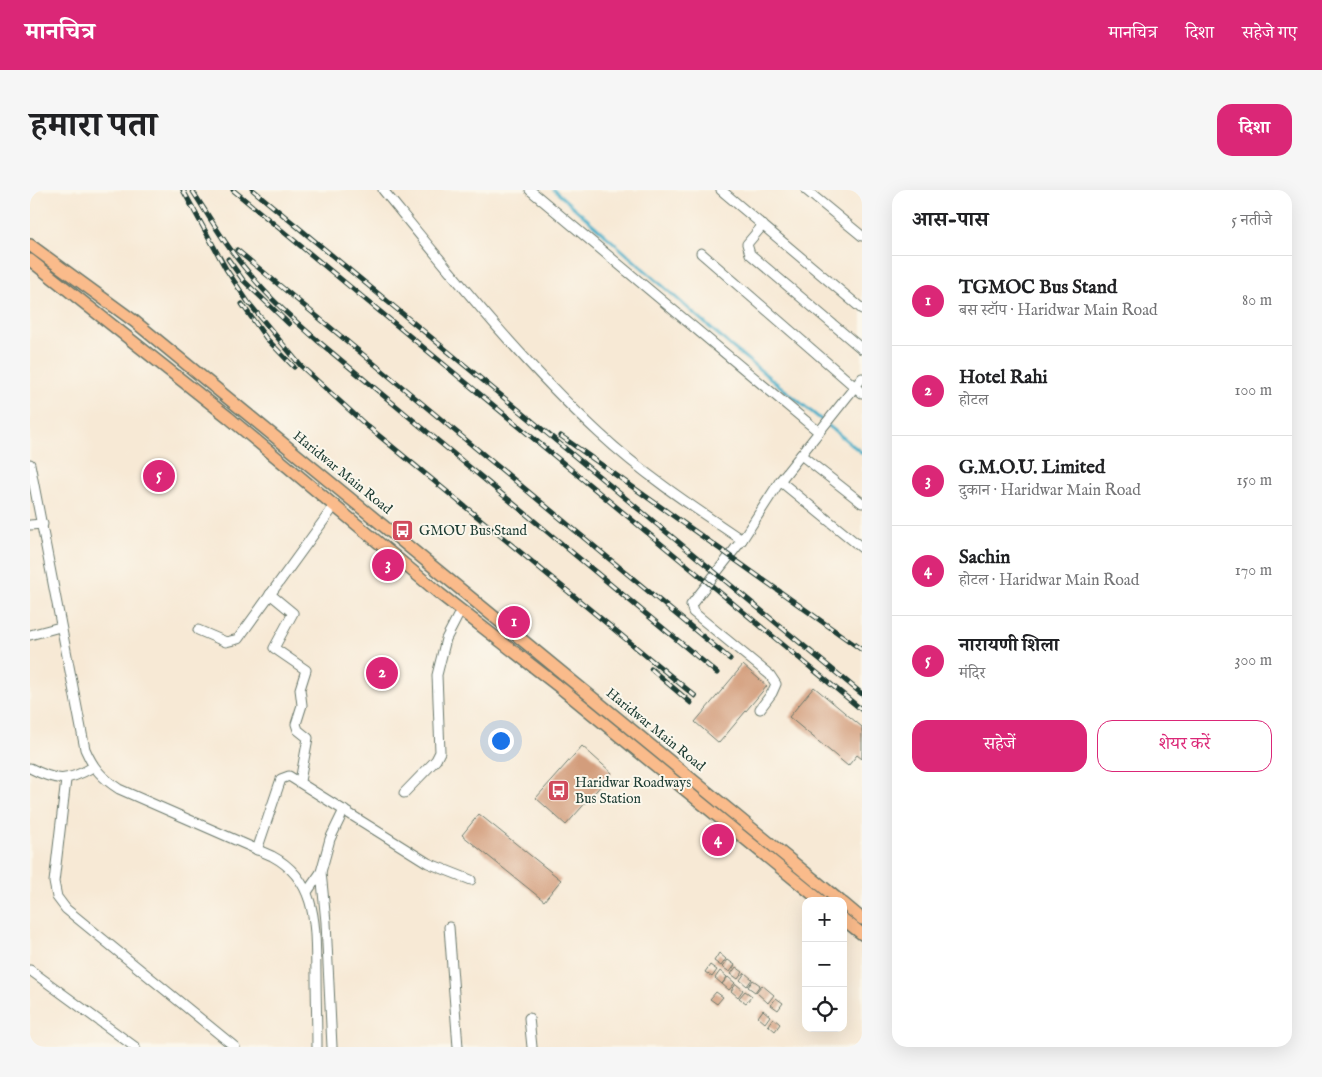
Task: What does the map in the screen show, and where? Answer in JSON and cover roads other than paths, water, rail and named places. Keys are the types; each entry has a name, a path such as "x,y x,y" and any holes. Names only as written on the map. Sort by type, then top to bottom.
{"main road":[{"name":"Haridwar Main Road","path":"30,246 134,321 835,897"},
{"name":"Haridwar Main Road","path":"30,260 122,332 461,610 656,765 817,897"},
{"path":"298,475 308,463"},
{"path":"656,765 664,755"},
{"path":"847,906 862,919"},
{"path":"847,921 862,934"}],"street":[{"path":"383,190 498,327 574,409 601,435 664,486 742,540"},
{"path":"530,190 824,426"},
{"path":"722,190 862,309"},
{"path":"806,190 861,235"},
{"path":"763,225 747,244 750,254 862,349"},
{"path":"701,253 858,390"},
{"path":"760,709 776,684 770,675 693,612 691,605 742,540 780,481 824,426 858,390 862,378"},
{"path":"801,455 862,503"},
{"path":"30,466 43,524 60,627 85,749 93,767 103,779 120,789 286,864 298,877 307,892 315,927 316,1047"},
{"path":"780,481 862,548"},
{"path":"198,630 226,642 238,640 335,505"},
{"path":"30,525 43,524"},
{"path":"270,594 292,614 274,648 306,670 300,689 302,705 296,724 298,730 308,738 300,781"},
{"path":"404,793 436,760 440,752 437,675 446,640 461,610"},
{"path":"30,635 60,627"},
{"path":"30,768 49,778 66,780 93,767"},
{"path":"257,850 281,779 289,776 300,781 428,863 471,880"},
{"path":"66,780 54,882 57,897 66,909 156,980 235,1047"},
{"path":"307,892 321,872 330,839 344,810"},
{"path":"321,872 326,922 332,1047"},
{"path":"449,927 458,1047"},
{"path":"30,970 135,1047"},
{"path":"529,1018 532,1047"}],"waterway":[{"path":"554,190 732,347 862,453"}],"railway":[{"path":"183,190 226,269 248,302 301,366 366,425 695,696"},
{"path":"192,190 233,253 265,291 291,317 717,673"},
{"path":"233,190 862,710"},
{"path":"253,190 862,694"},
{"path":"237,250 730,659"},
{"path":"228,259 243,280 289,324"},
{"path":"242,304 266,338 294,367"},
{"path":"561,436 862,650"},
{"path":"651,669 691,703"}],"place":[{"name":"नारायणी शिला","path":"159,476"},
{"name":"GMOU Bus Stand","path":"403,530"},
{"name":"G.M.O.U. Limited","path":"388,565"},
{"name":"TGMOC Bus Stand","path":"514,622"},
{"name":"Hotel Rahi","path":"382,673"},
{"name":"Haridwar Roadways Bus Station","path":"559,790"},
{"name":"Sachin","path":"718,840"}]}
